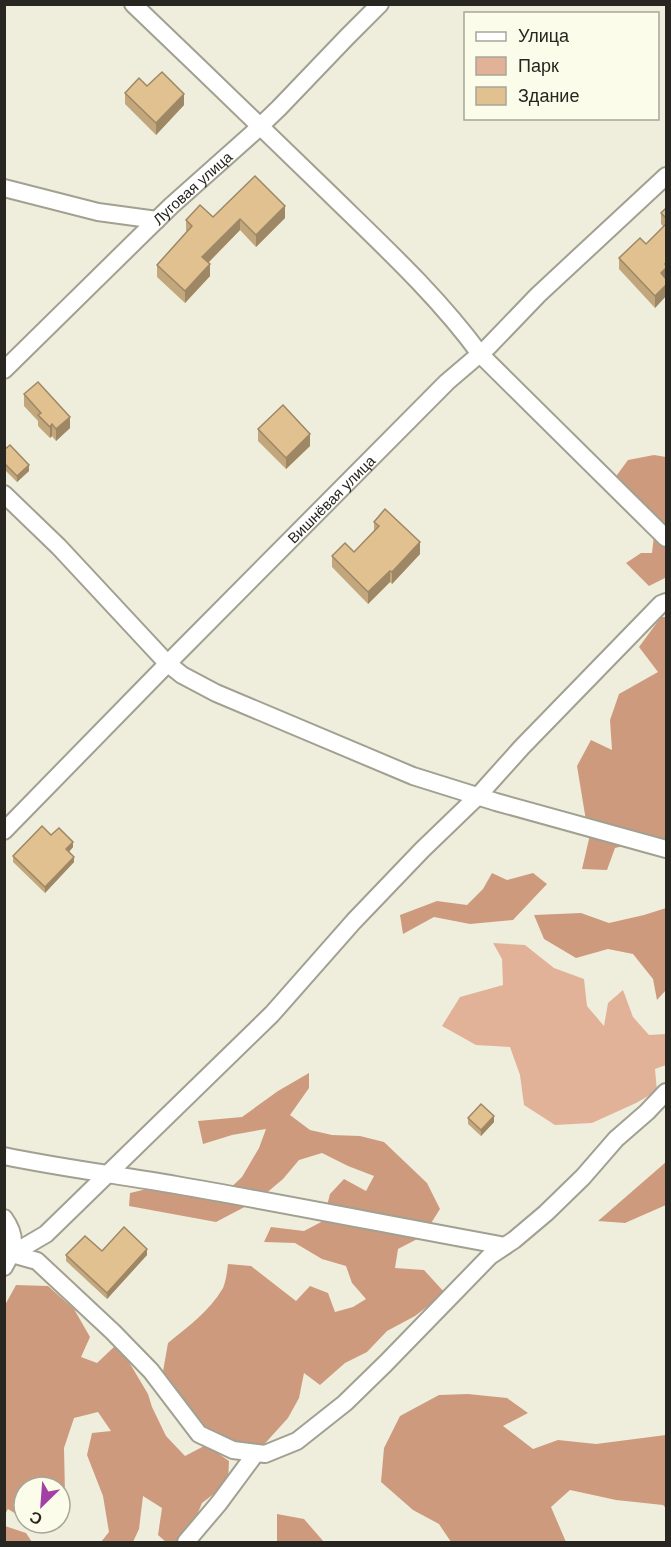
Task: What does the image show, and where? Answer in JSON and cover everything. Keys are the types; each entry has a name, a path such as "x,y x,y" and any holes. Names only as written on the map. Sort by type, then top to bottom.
{"street":[{"path":"133,4 398,261 459,326 480,354 666,538"},
{"name":"Луговая улица","path":"4,370 156,220 261,126 380,4"},
{"name":"Вишнёвая улица","path":"4,831 167,663 447,382 480,354 538,295 666,176"},
{"path":"4,188 98,212 156,220"},
{"path":"4,494 98,588 167,663 182,675 216,693 412,776 666,849"},
{"path":"8,1261 46,1234 272,1014 377,897 478,796 600,666 661,604 666,602"},
{"path":"8,1261 37,1261 113,1332 150,1371 199,1434 232,1450 265,1454 297,1441 345,1403 490,1256 546,1213 583,1177 616,1139 666,1092"},
{"path":"4,1156 51,1166 356,1217 505,1246"},
{"path":"4,1218 11,1227 14,1242 8,1261"},
{"path":"186,1542 219,1503 256,1453"}],"green space":[{"path":"493,943 525,945 554,968 584,979 587,1006 604,1026 608,1003 623,990 633,1017 649,1035 666,1034 666,1065 655,1069 657,1091 592,1123 555,1125 524,1105 520,1075 510,1047 476,1045 442,1026 460,997 503,985 502,959"}],"shaded area":[{"path":"654,455 666,457 665,578 649,586 626,563 641,553 652,553 655,526 614,479 628,460"},
{"path":"661,617 666,617 666,841 649,840 615,848 607,870 582,869 589,839 577,766 591,740 612,750 610,720 619,694 658,672 639,647"},
{"path":"492,873 507,880 533,873 547,884 513,920 470,924 434,917 403,934 400,915 437,901 467,905 483,889"},
{"path":"666,908 666,990 657,1000 653,979 633,954 608,949 576,958 544,939 534,915 581,913 609,923"},
{"path":"309,1073 309,1088 290,1115 310,1130 332,1135 360,1136 384,1142 427,1183 440,1209 423,1236 398,1249 395,1268 424,1270 445,1293 415,1316 387,1331 367,1352 345,1363 320,1385 304,1373 299,1398 288,1418 259,1450 236,1444 203,1427 162,1377 168,1343 212,1304 223,1288 228,1264 251,1266 296,1301 310,1286 328,1293 335,1312 353,1307 366,1299 352,1283 346,1266 322,1259 295,1243 264,1242 271,1227 304,1231 323,1221 330,1194 344,1179 366,1191 374,1176 322,1153 299,1160 283,1179 258,1200 216,1222 129,1206 130,1193 151,1188 193,1197 225,1193 242,1177 259,1148 266,1129 232,1135 203,1144 198,1121 242,1117 278,1091"},
{"path":"666,1162 666,1205 625,1223 598,1221"},
{"path":"16,1285 48,1286 74,1309 90,1337 81,1357 97,1363 115,1346 126,1357 148,1394 166,1436 185,1456 206,1445 229,1461 228,1483 202,1503 190,1532 176,1542 166,1542 158,1535 162,1508 143,1496 139,1529 133,1542 101,1542 109,1532 103,1496 87,1455 92,1433 111,1431 98,1412 74,1418 64,1448 65,1475 12,1475 12,1512 8,1509 5,1514 5,1305"},
{"path":"468,1394 507,1398 528,1413 503,1426 533,1449 558,1440 596,1444 666,1435 666,1508 663,1505 616,1500 570,1490 551,1507 566,1542 451,1542 439,1524 413,1510 381,1482 384,1448 400,1416 439,1395"},
{"path":"277,1514 304,1519 324,1542 277,1542"},
{"path":"5,1526 12,1528 12,1535 27,1535 32,1542 5,1542"}],"building":[{"path":"162,72 184,94 156,123 125,93 139,78 147,86"},
{"path":"255,176 285,206 256,235 240,219 202,257 210,264 185,291 157,265 192,226 186,220 200,205 213,217"},
{"path":"666,208 666,218 661,213"},
{"path":"666,224 666,268 661,273 666,279 666,285 655,296 619,258 640,238 646,244"},
{"path":"38,382 70,417 56,429 52,424 50,427 38,415 41,413 24,394"},
{"path":"283,405 310,434 286,458 258,429"},
{"path":"10,445 29,465 17,476 4,463 4,450"},
{"path":"385,509 420,542 392,572 390,571 368,592 332,556 345,543 354,552 379,526 374,522"},
{"path":"42,826 51,835 59,828 73,842 66,849 74,857 45,887 13,856"},
{"path":"481,1104 494,1116 481,1130 468,1118"},
{"path":"124,1227 147,1249 107,1293 66,1255 85,1236 102,1251"}]}
